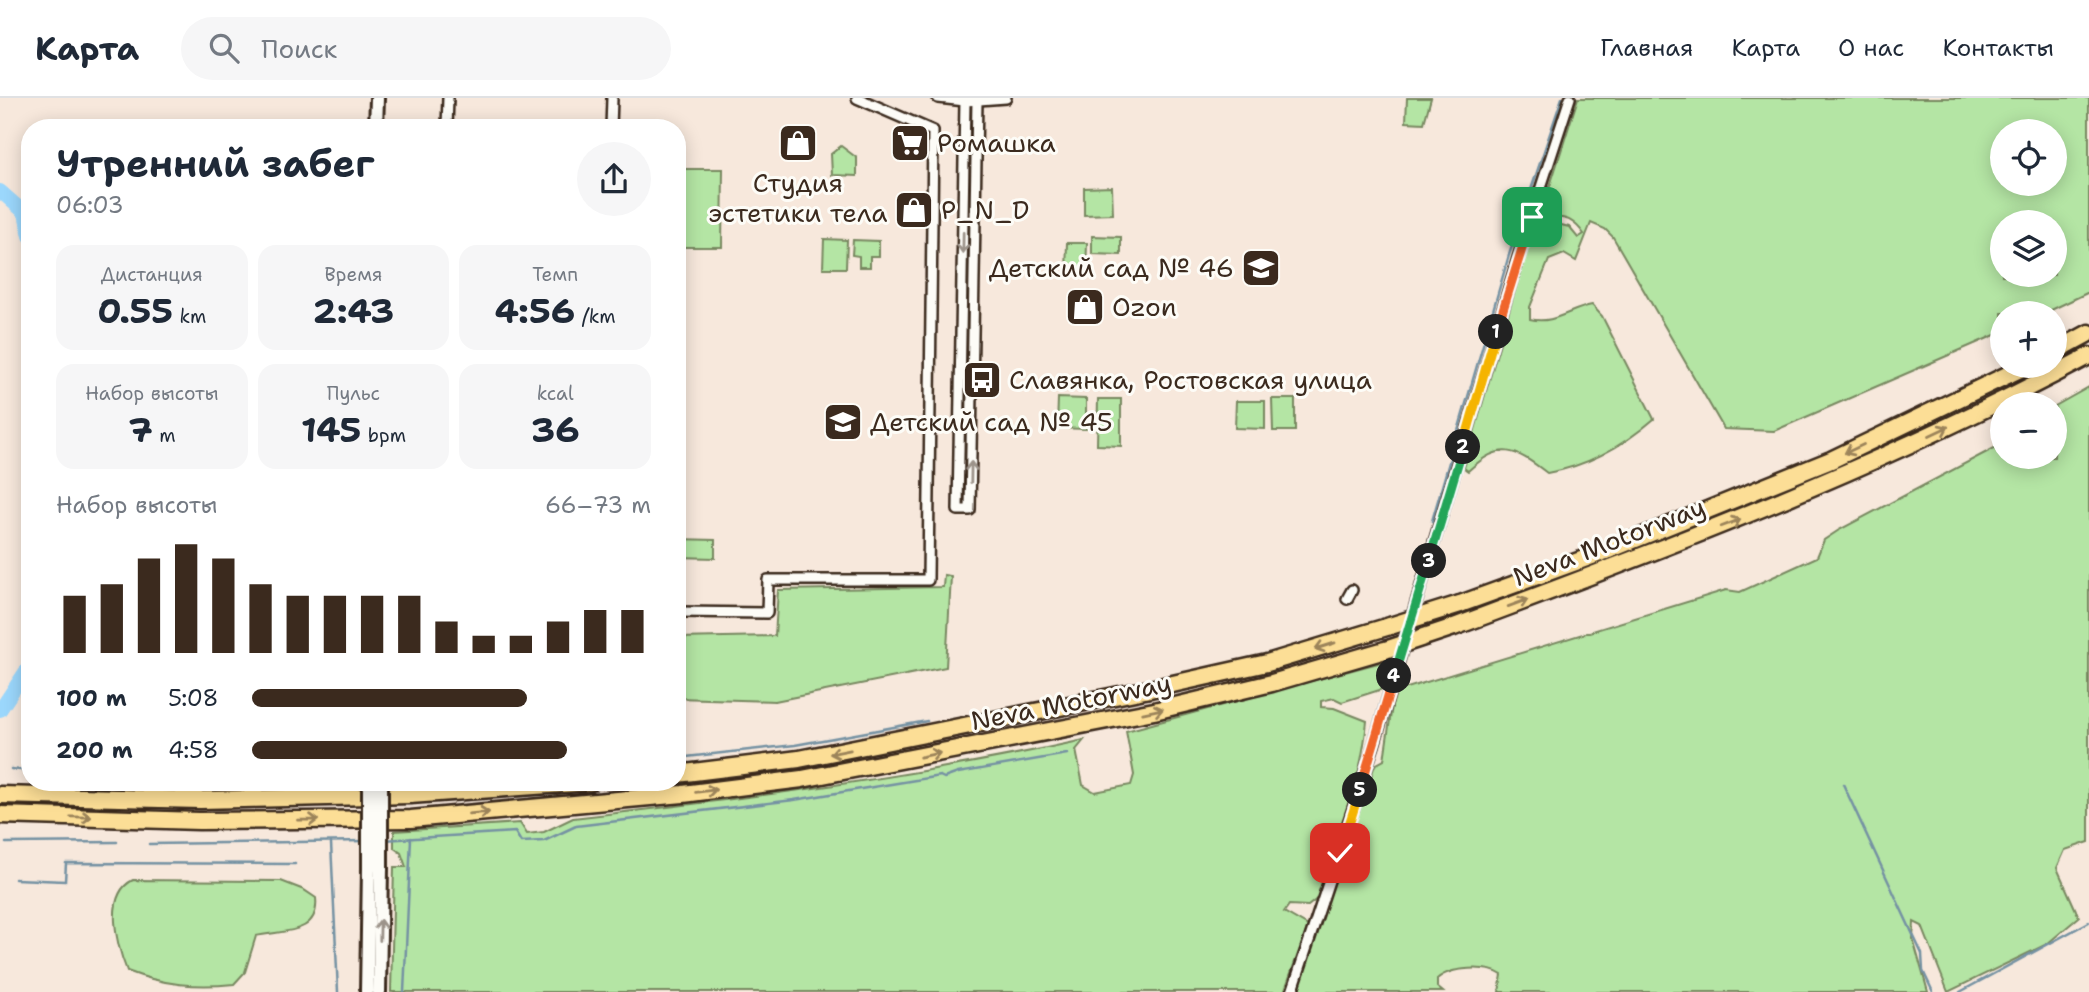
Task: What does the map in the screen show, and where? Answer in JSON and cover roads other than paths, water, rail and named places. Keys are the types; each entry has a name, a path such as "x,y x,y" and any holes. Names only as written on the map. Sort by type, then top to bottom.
{"highway":[{"path":"2067,345 2089,333"},
{"name":"Neva Motorway","path":"6,816 199,821 411,819 696,793 815,777 1154,711 1272,683 1385,649 1454,627 1672,547 1840,477 2089,356"},
{"name":"Neva Motorway","path":"686,773 799,760 1267,663 1460,604 1606,551 1831,460 2001,378"},
{"path":"7,795 200,800 410,795 466,791"}],"main road":[{"path":"376,119 377,98"},
{"path":"370,791 379,992"},
{"path":"367,992 381,791"}],"street":[{"path":"447,119 448,98"},
{"path":"611,119 612,98"},
{"path":"686,612 767,613 768,580 928,580 933,131 857,98"},
{"path":"938,98 965,101 1006,98"},
{"path":"1292,992 1374,745 1518,258 1570,98"},
{"path":"965,101 958,510 970,510 977,100"}],"waterway":[{"path":"1432,521 1509,255 1562,98"},
{"path":"0,191 21,209"},
{"path":"0,710 21,678"},
{"path":"686,757 795,745 927,721"},
{"path":"383,840 515,832 521,842 544,841 576,826 794,800 940,776 944,778 958,773 1067,754"},
{"path":"11,769 21,770"},
{"path":"1843,784 1922,954 1923,971 1933,992"},
{"path":"404,992 411,838"},
{"path":"149,844 366,841"},
{"path":"6,843 117,842"},
{"path":"331,843 338,992"},
{"path":"15,879 65,881 66,863 295,864"},
{"path":"1960,992 2089,922"}],"place":[{"name":"Студия эстетики тела","path":"798,143"},
{"name":"Ромашка","path":"910,143"},
{"name":"P_N_D","path":"914,210"},
{"name":"Детский сад № 46","path":"1261,268"},
{"name":"Ozon","path":"1085,307"},
{"name":"Славянка, Ростовская улица","path":"982,380"},
{"name":"Детский сад № 45","path":"843,422"}]}
